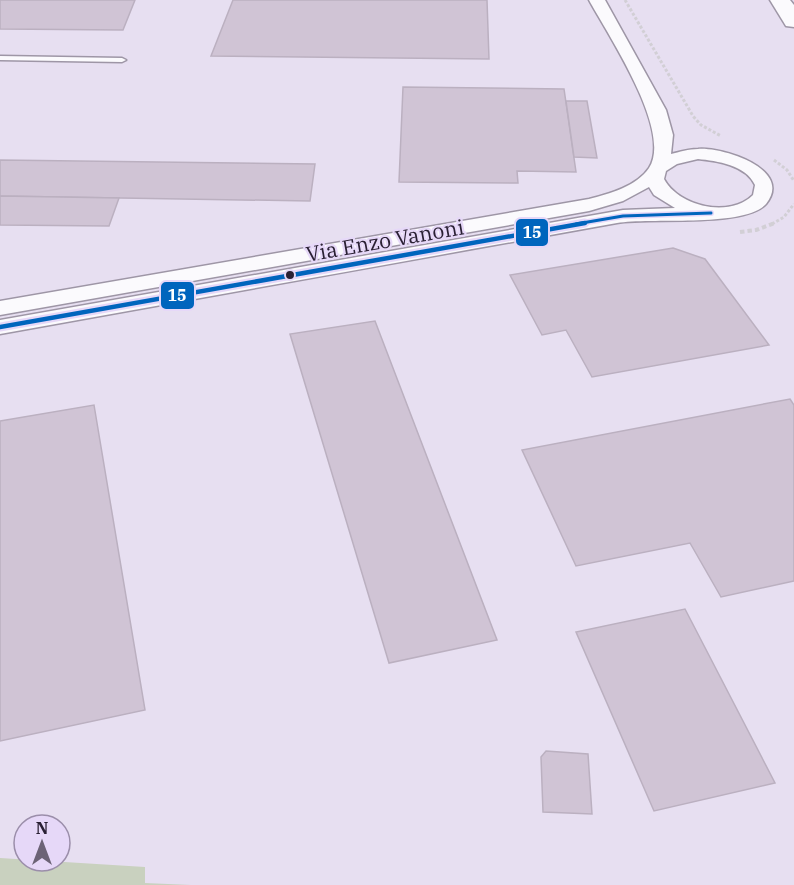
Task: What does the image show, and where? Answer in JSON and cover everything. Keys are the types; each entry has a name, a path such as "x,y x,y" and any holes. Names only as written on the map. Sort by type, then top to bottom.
{"highway":[{"path":"780,0 794,21"}],"street":[{"name":"Via Enzo Vanoni","path":"0,327 623,216 744,210 756,203 763,195 764,185 759,175 733,159 720,146 689,141 657,110 599,1"},
{"name":"Via Enzo Vanoni","path":"657,110 664,135 654,181 667,198 687,208 711,213"},
{"name":"Via Enzo Vanoni","path":"0,308 589,206 630,192 645,184 658,169 682,155 720,146"}],"lane":[{"path":"0,58 122,60"}],"path":[{"path":"625,0 693,116 720,146"},
{"path":"772,159 786,170 794,181"}],"green space":[{"path":"0,858 12,859 12,873 72,873 72,862 145,867 145,883 191,885 0,885"}],"building":[{"path":"0,0 135,0 123,30 0,29"},
{"path":"233,0 487,0 489,59 211,56"},
{"path":"403,87 564,89 576,172 517,171 518,183 399,182"},
{"path":"566,101 587,101 597,158 574,157"},
{"path":"0,160 315,164 310,201 0,196"},
{"path":"0,196 119,198 109,226 0,225"},
{"path":"673,248 705,259 769,345 592,377 566,330 542,335 510,275"},
{"path":"375,321 497,640 389,663 290,334"},
{"path":"790,399 794,405 794,581 721,597 690,543 576,566 522,450"},
{"path":"94,405 145,710 0,741 0,421"},
{"path":"685,609 775,783 654,811 576,632"},
{"path":"546,751 588,754 592,814 543,812 541,757"}],"transit line":[{"name":"15","path":"0,327 623,216 711,213"}]}
